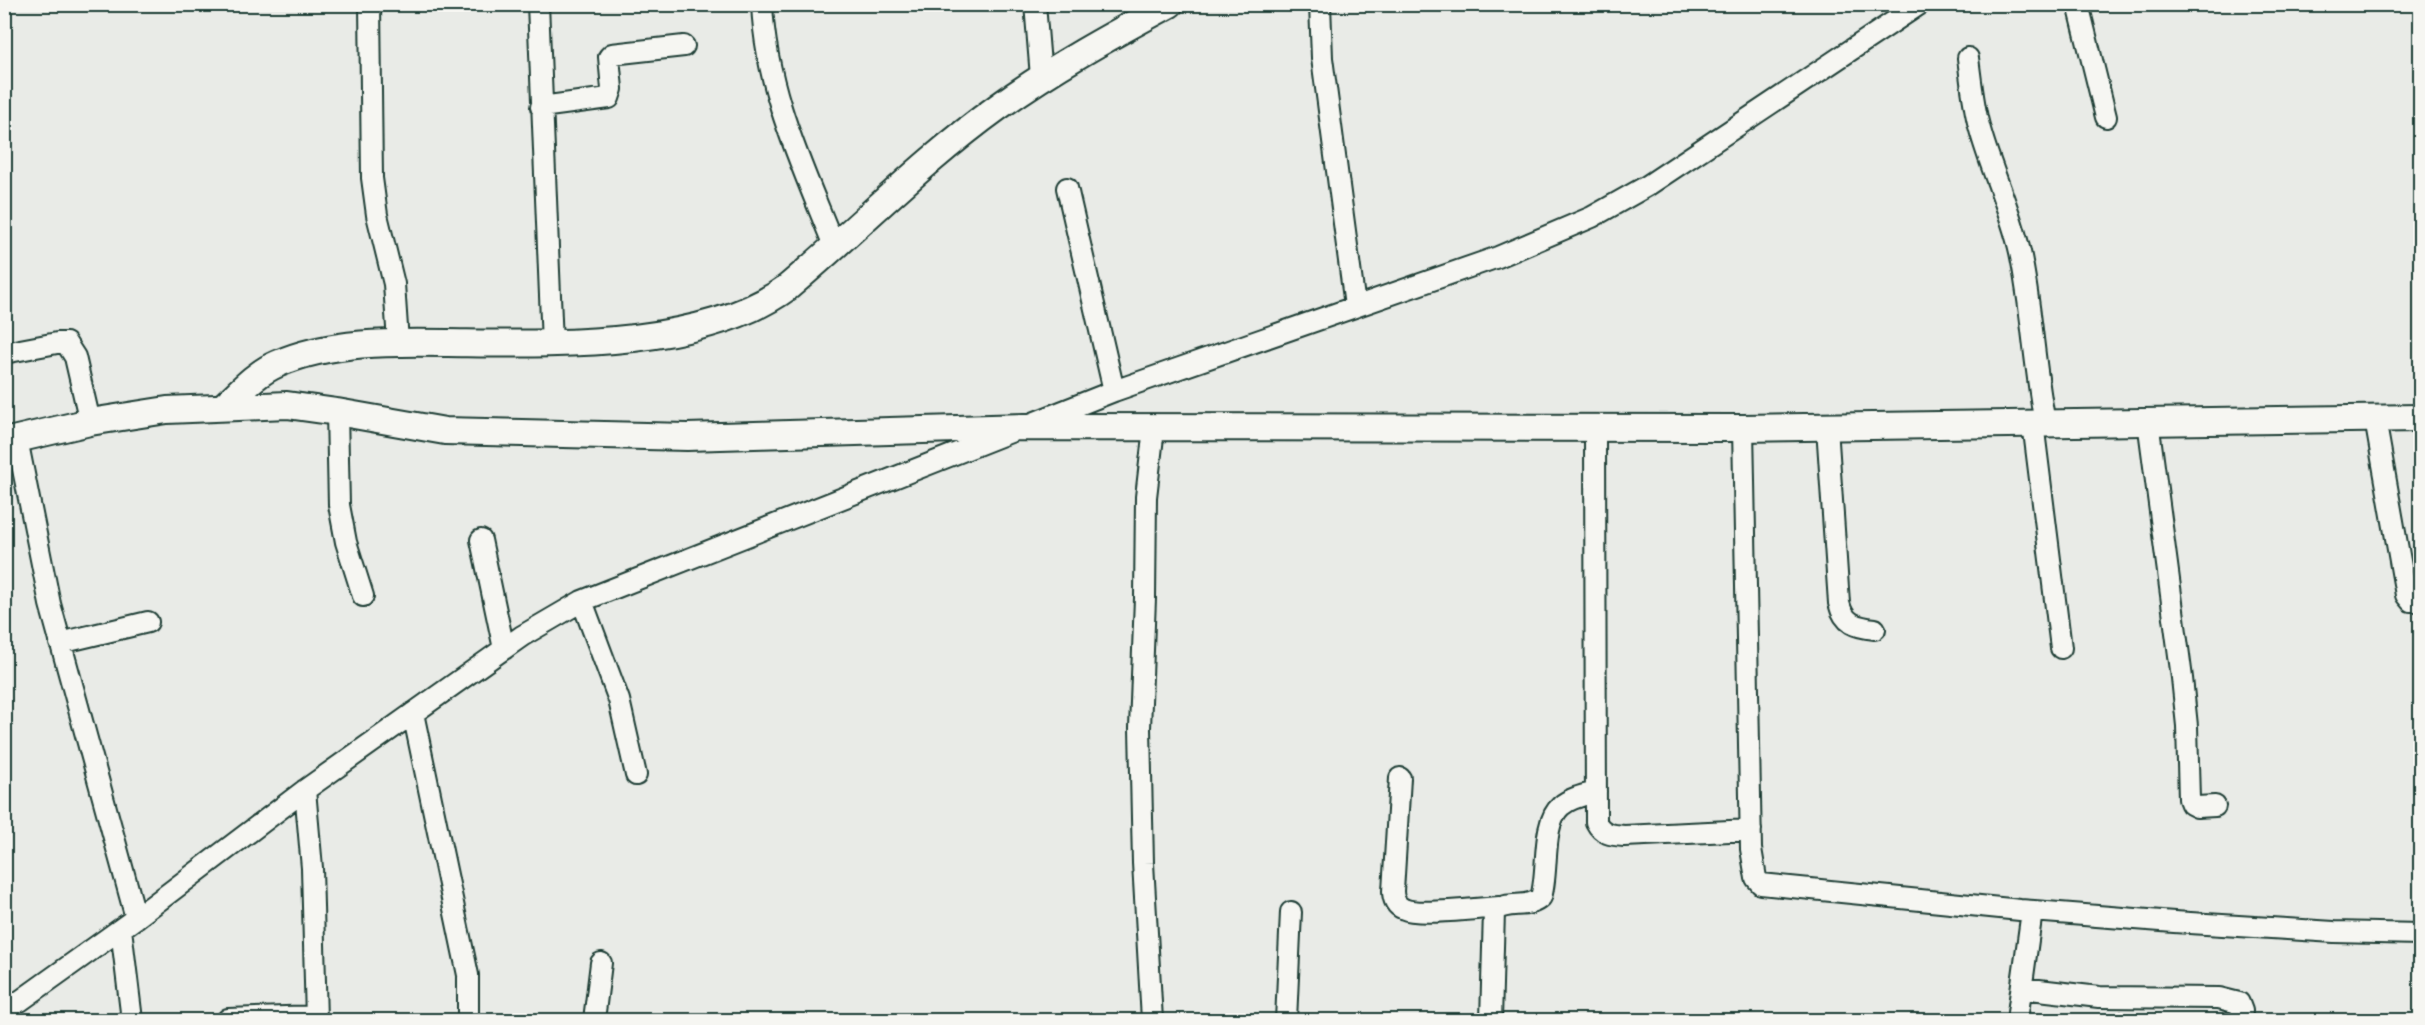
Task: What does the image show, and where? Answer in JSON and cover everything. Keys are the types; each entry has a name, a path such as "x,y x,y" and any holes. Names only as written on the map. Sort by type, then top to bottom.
{"street":[{"path":"370,4 372,178 376,208 394,284 398,342"},
{"path":"538,4 552,344"},
{"path":"762,4 764,39 778,105 834,246"},
{"path":"1035,4 1041,77"},
{"path":"224,406 254,378 276,364 304,354 398,342 552,344 633,337 677,331 745,312 788,287 955,141 997,108 1041,77 1170,4"},
{"path":"1320,4 1322,58 1355,306"},
{"path":"4,1009 20,1001 128,923 305,790 413,713 552,617 582,601 1114,391 1498,257 1558,233 1608,209 1666,174 1920,4"},
{"path":"2078,4 2106,117"},
{"path":"541,107 609,98 612,89 609,62 612,54 684,46"},
{"path":"1968,58 1979,127 2020,251 2029,303 2061,648"},
{"path":"1066,188 1114,391"},
{"path":"4,353 66,343 75,357 90,422"},
{"path":"132,1020 128,923 11,441 90,422 167,410 287,405 445,431 687,437 1024,427 1743,428 2421,418"},
{"path":"337,412 339,505 346,542 363,596"},
{"path":"2375,419 2406,595 2411,601 2421,601"},
{"path":"2148,421 2182,678 2187,726 2189,799 2191,804 2198,807 2215,806"},
{"path":"1827,427 1839,603 1842,614 1849,623 1875,629"},
{"path":"1152,1020 1143,863 1140,728 1146,497 1154,428"},
{"path":"1595,428 1596,822 1600,830 1610,835 1750,830"},
{"path":"1743,428 1750,830 1756,878 1761,884 2032,911 2334,932 2421,934"},
{"path":"481,540 504,649"},
{"path":"582,601 627,725 636,775"},
{"path":"60,643 148,622"},
{"path":"413,713 468,975 468,1020"},
{"path":"1400,778 1393,899 1406,910 1445,911 1498,907 1531,903 1541,897 1549,836 1556,811 1568,801 1596,792"},
{"path":"228,1019 316,1018 312,868 305,790"},
{"path":"1491,1020 1492,915 1498,907"},
{"path":"2017,1020 2032,911"},
{"path":"1286,1020 1291,912"},
{"path":"594,1020 602,963"},
{"path":"2022,988 2112,997 2219,998 2239,1003 2242,1011 2241,1020"}]}
